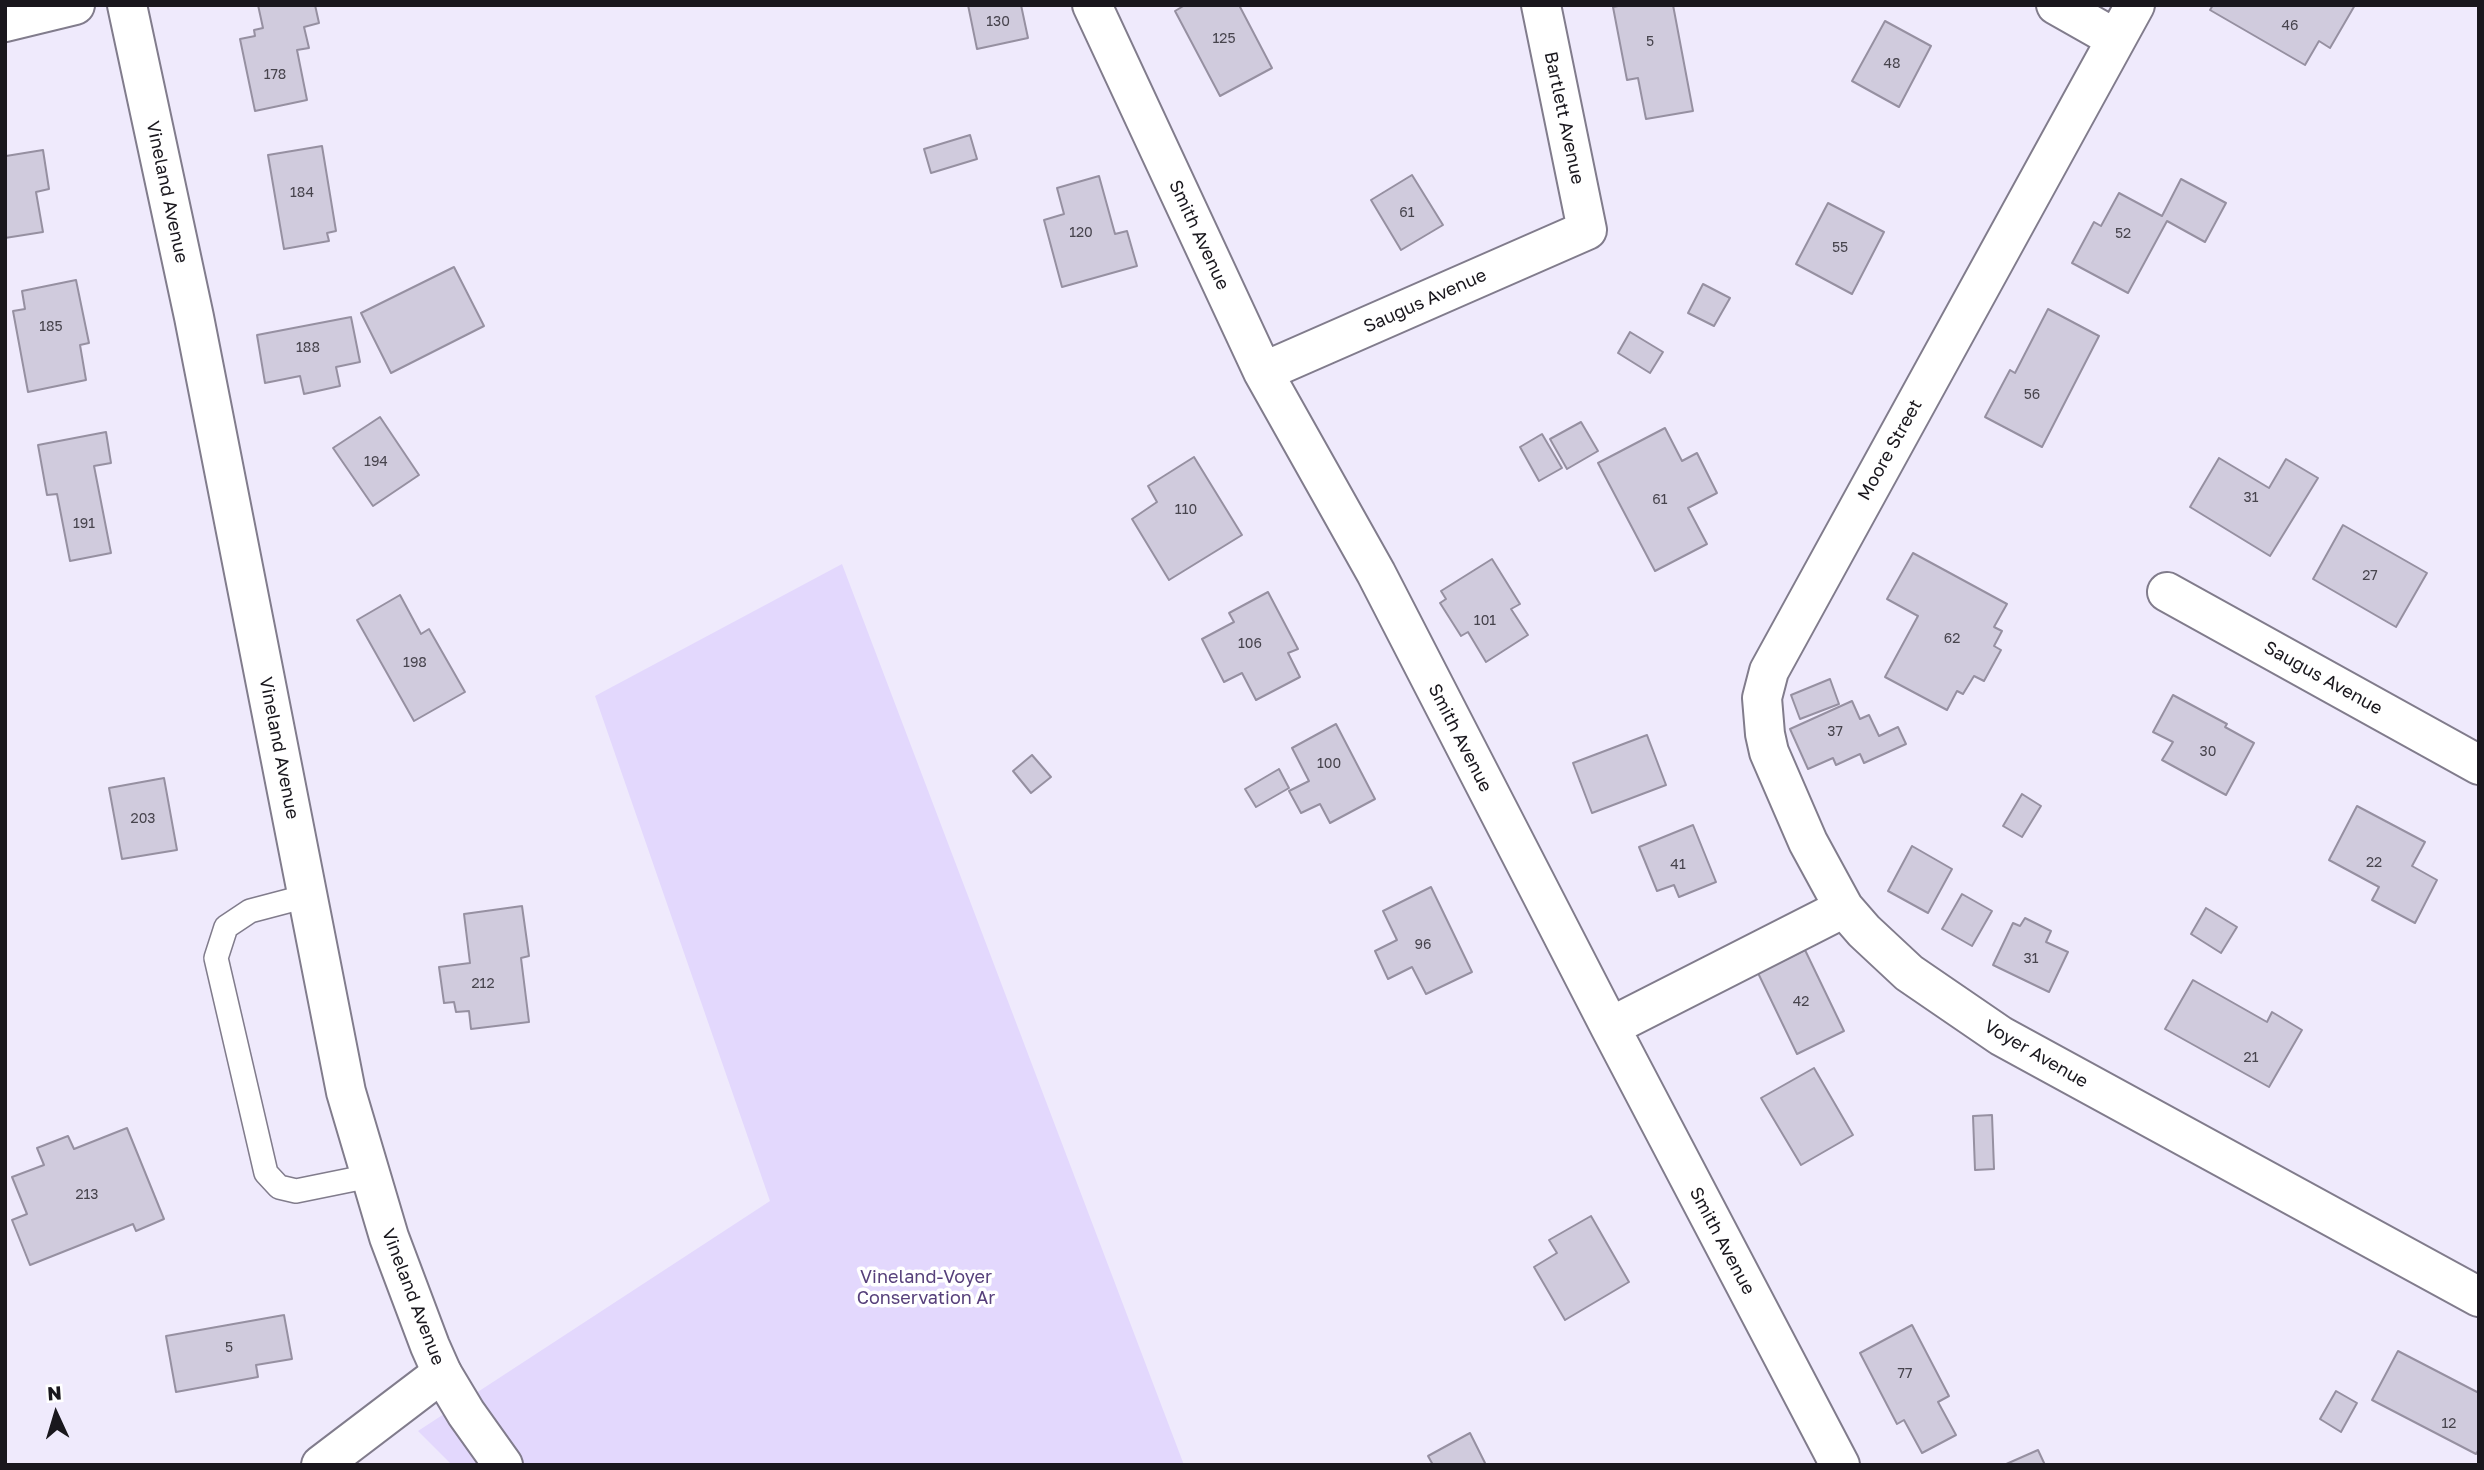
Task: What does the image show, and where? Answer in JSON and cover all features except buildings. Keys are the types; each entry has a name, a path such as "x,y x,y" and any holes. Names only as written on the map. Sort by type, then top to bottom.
{"street":[{"path":"5,22 75,5"},
{"name":"Vineland Avenue","path":"127,5 197,330 346,1092 370,1177 405,1283 442,1373 503,1465"},
{"name":"Smith Avenue","path":"1092,5 1263,372 1376,573 1840,1465"},
{"name":"Bartlett Avenue","path":"1541,5 1587,230"},
{"path":"2056,5 2116,39"},
{"name":"Moore Street","path":"1844,908 1808,842 1769,752 1762,707 1769,671 2135,5"},
{"name":"Saugus Avenue","path":"1263,372 1587,230"},
{"name":"Saugus Avenue","path":"2167,592 2479,765"},
{"path":"1610,1027 1844,908"},
{"name":"Voyer Avenue","path":"1844,908 1871,938 1909,973 2001,1036 2479,1297"},
{"path":"321,1465 442,1373"}],"lane":[{"path":"307,895 250,911 226,927 216,958 219,972 266,1173 279,1187 296,1191 370,1177"}],"green space":[{"name":"Vineland-Voyer Conservation Ar","path":"842,564 1184,1465 452,1465 418,1431 770,1201 595,696"}]}
